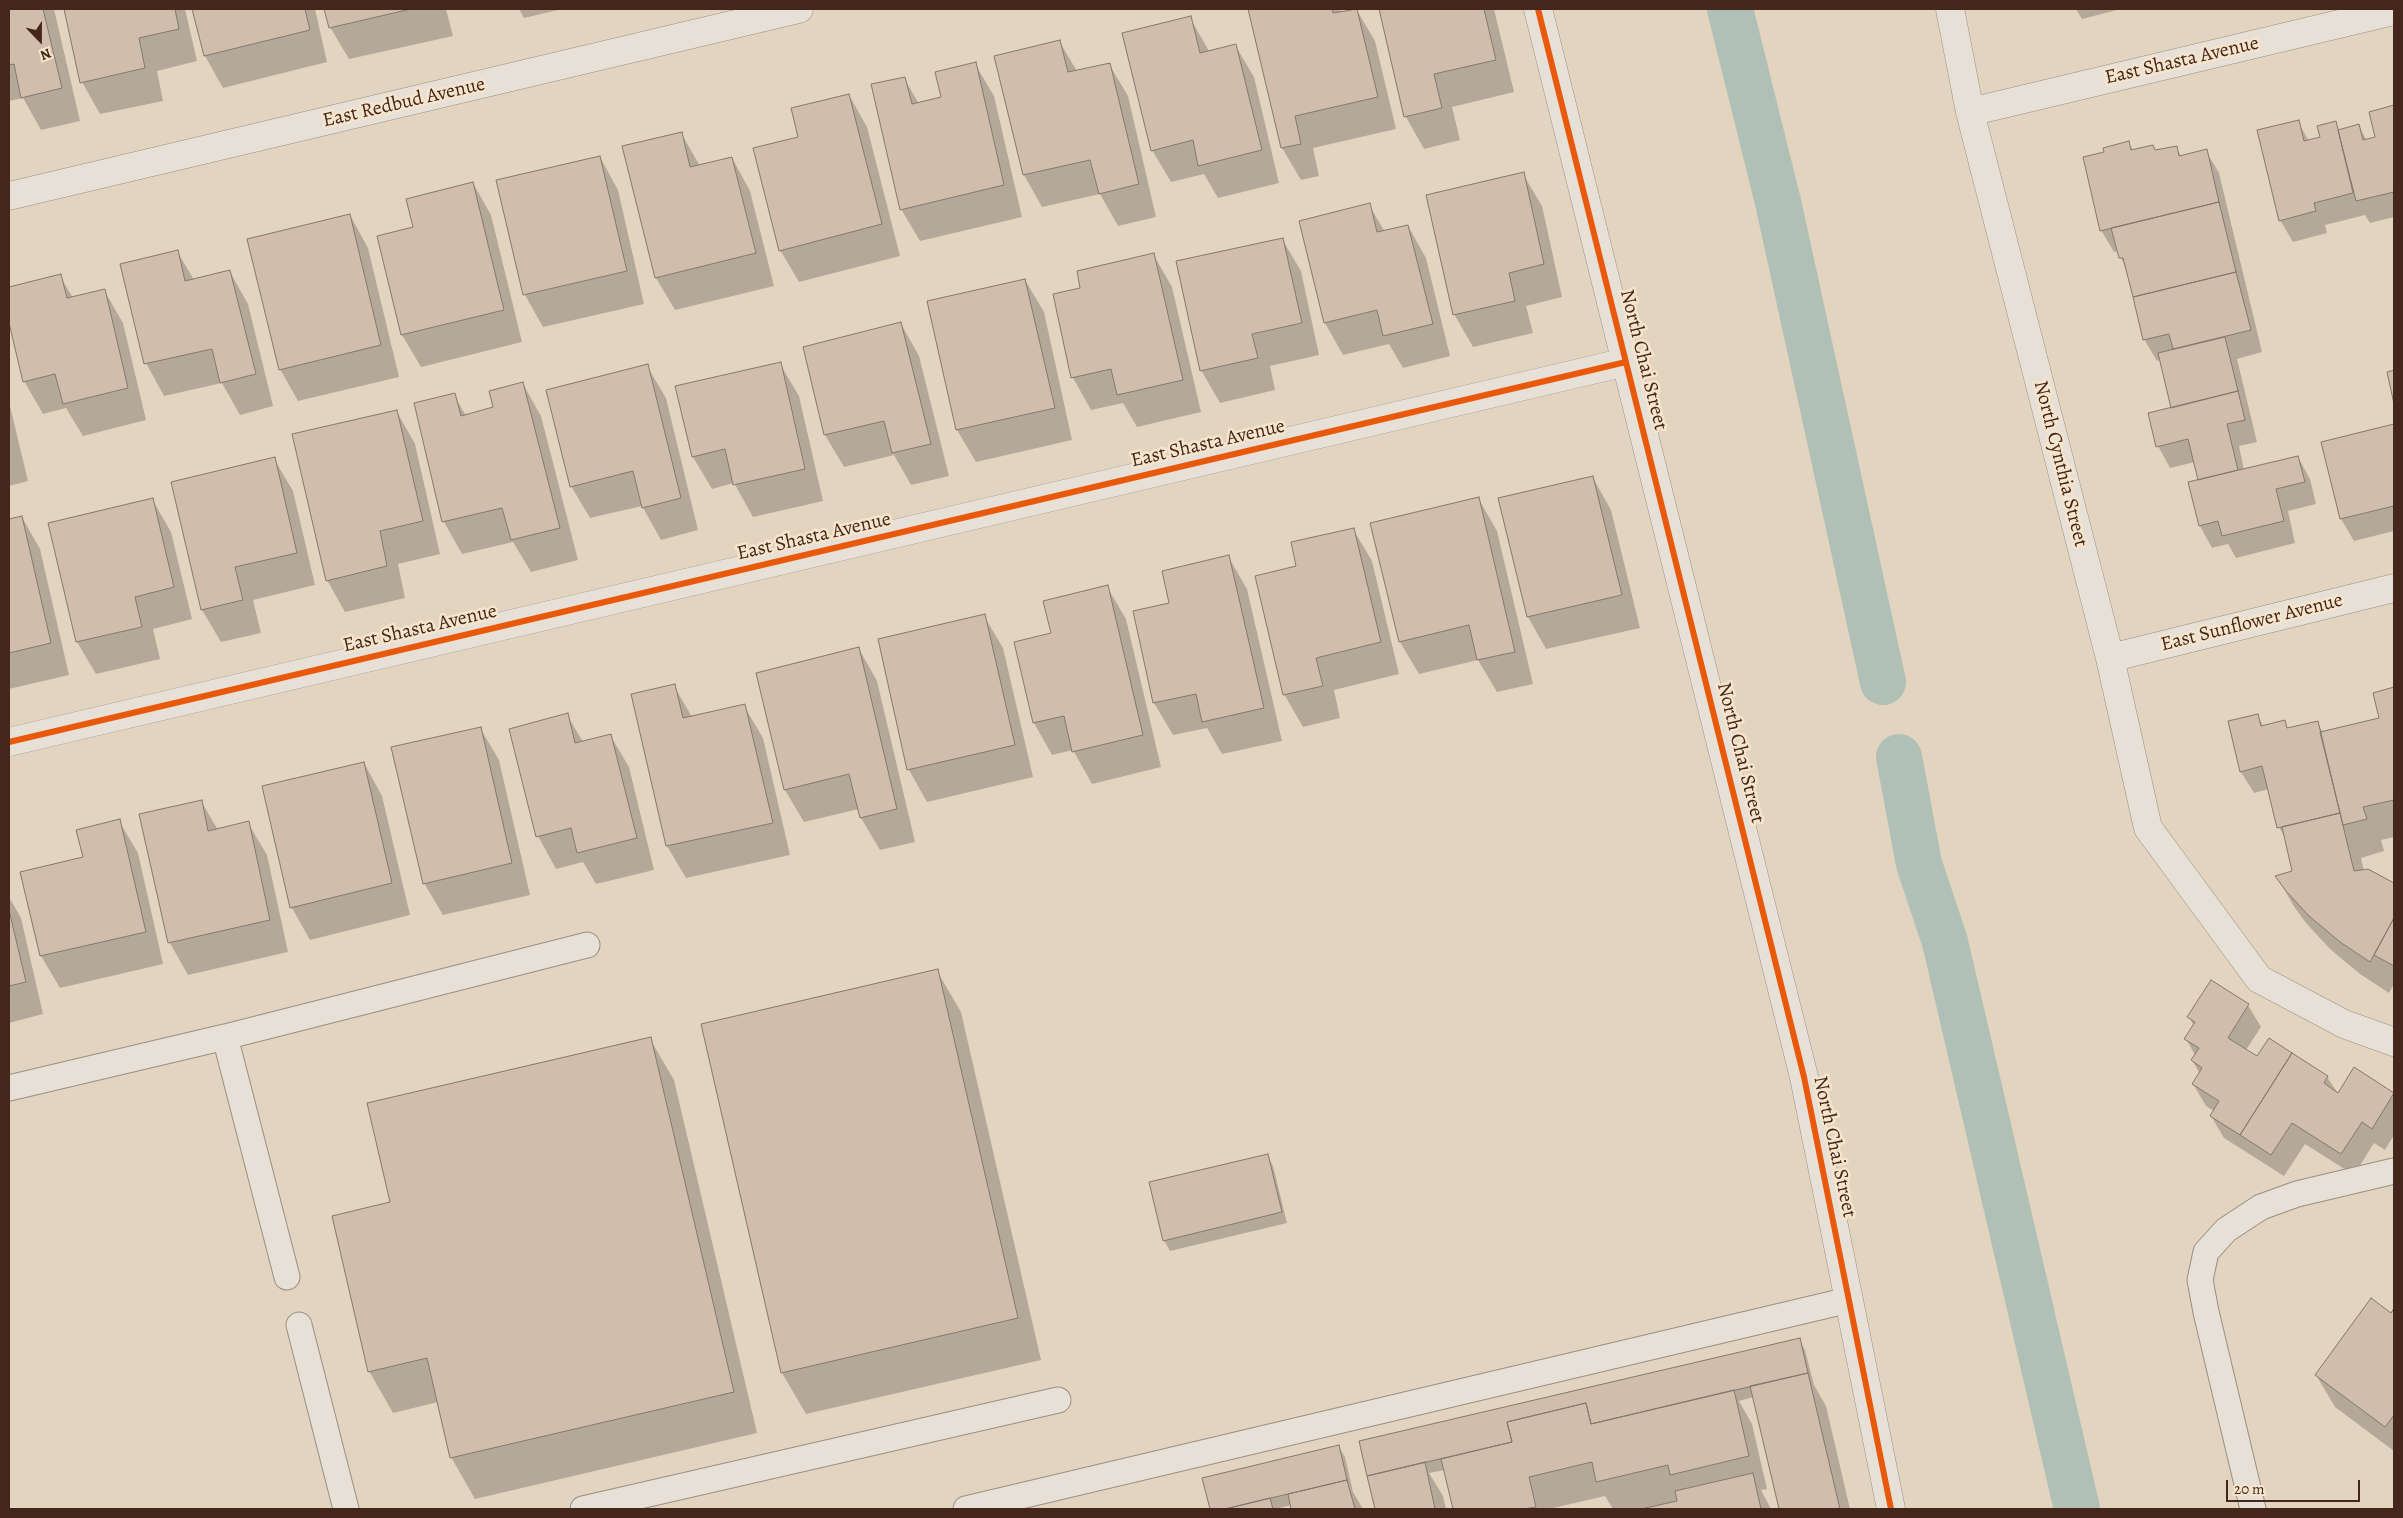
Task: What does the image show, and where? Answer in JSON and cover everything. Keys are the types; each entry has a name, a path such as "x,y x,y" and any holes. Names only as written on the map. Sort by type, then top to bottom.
{"street":[{"name":"East Redbud Avenue","path":"9,196 799,9"},
{"name":"North Chai Street","path":"1538,9 1804,1077 1891,1509"},
{"name":"North Cynthia Street","path":"1950,9 1970,112 2110,658 2148,828 2205,903 2259,979 2344,1024 2394,1042"},
{"name":"East Shasta Avenue","path":"1970,112 2394,11"},
{"name":"East Shasta Avenue","path":"9,742 1626,362"},
{"name":"East Sunflower Avenue","path":"2110,658 2394,588"}],"lane":[{"path":"9,1088 225,1037 587,945"},
{"path":"225,1037 287,1277"},
{"path":"2253,1509 2200,1280 2206,1252 2226,1230 2260,1207 2297,1194 2394,1171"},
{"path":"966,1509 1849,1300"},
{"path":"299,1325 346,1509"},
{"path":"583,1509 1058,1400"}],"building":[{"path":"9,9 43,9 62,88 21,98 14,64 9,65"},
{"path":"64,9 175,9 179,29 139,38 145,68 80,83"},
{"path":"192,9 305,9 310,30 204,56"},
{"path":"324,9 411,9 329,28"},
{"path":"1248,9 1332,9 1333,13 1357,9 1378,97 1295,116 1301,144 1281,148"},
{"path":"1379,9 1484,9 1496,60 1434,74 1442,108 1404,117"},
{"path":"1191,16 1200,53 1236,44 1262,150 1198,166 1193,140 1151,151 1122,33"},
{"path":"1060,40 1068,72 1110,63 1139,184 1099,194 1090,160 1023,175 994,56"},
{"path":"976,62 1004,185 900,210 871,84 905,77 912,104 941,97 935,72"},
{"path":"849,94 882,224 779,251 753,148 798,137 791,108"},
{"path":"2394,105 2394,192 2356,201 2338,130 2359,124 2363,140 2375,137 2369,112"},
{"path":"2299,120 2304,141 2320,137 2317,126 2336,121 2353,193 2314,203 2316,211 2279,221 2257,130"},
{"path":"682,132 690,167 732,157 756,253 655,278 622,146"},
{"path":"2129,141 2131,150 2153,145 2155,150 2177,146 2179,156 2207,149 2219,202 2100,231 2083,157 2104,152 2103,148"},
{"path":"600,156 627,271 523,295 496,180"},
{"path":"1524,172 1544,264 1509,273 1515,301 1453,315 1426,195"},
{"path":"473,182 504,310 401,335 377,236 413,227 406,199"},
{"path":"2219,202 2236,272 2133,297 2123,258 2119,258 2111,228"},
{"path":"1370,203 1377,232 1408,225 1433,324 1383,336 1377,310 1324,323 1299,221"},
{"path":"350,214 381,345 279,370 247,239"},
{"path":"1283,238 1302,323 1252,334 1258,358 1200,371 1176,261"},
{"path":"178,250 185,281 230,270 256,374 220,383 212,349 144,364 120,264"},
{"path":"1154,253 1183,380 1117,395 1111,369 1071,378 1053,294 1080,288 1077,271"},
{"path":"2236,272 2251,330 2173,349 2169,334 2143,340 2133,297"},
{"path":"61,274 67,298 105,289 128,388 63,404 55,374 23,382 9,323 9,287"},
{"path":"1025,279 1055,408 956,430 927,301"},
{"path":"901,322 931,444 892,453 884,421 824,435 803,347"},
{"path":"2225,337 2238,391 2171,408 2158,353"},
{"path":"781,362 805,469 733,485 725,449 692,457 675,386"},
{"path":"648,364 681,498 642,508 633,471 570,487 546,390"},
{"path":"2394,370 2394,404 2387,372"},
{"path":"523,382 560,528 511,540 502,508 442,522 414,403 455,393 461,416 493,407 489,391"},
{"path":"2238,391 2245,420 2227,424 2238,470 2198,480 2188,439 2156,447 2148,413"},
{"path":"397,410 423,521 380,531 387,566 326,581 292,434"},
{"path":"2394,424 2394,506 2340,519 2321,442"},
{"path":"2298,456 2305,482 2276,489 2284,521 2222,536 2218,521 2199,526 2188,482"},
{"path":"275,457 297,553 235,567 243,600 201,610 171,482"},
{"path":"1593,476 1622,595 1527,617 1498,498"},
{"path":"1479,497 1515,652 1477,660 1469,625 1399,642 1370,523"},
{"path":"153,498 174,587 135,597 142,627 76,642 48,523"},
{"path":"22,516 51,643 9,653 9,519"},
{"path":"1354,528 1381,642 1316,658 1323,686 1283,695 1255,576 1296,566 1291,542"},
{"path":"1229,555 1264,708 1202,722 1196,694 1153,703 1133,611 1169,603 1162,571"},
{"path":"1108,585 1143,735 1072,752 1064,716 1033,723 1014,642 1051,633 1043,601"},
{"path":"985,614 1015,745 907,770 878,639"},
{"path":"859,647 897,809 860,818 849,774 784,790 756,673"},
{"path":"675,684 683,718 745,704 773,823 666,846 631,694"},
{"path":"2394,687 2394,800 2363,807 2367,819 2343,825 2320,732 2379,718 2373,693"},
{"path":"568,713 575,743 611,734 637,838 577,853 571,828 536,837 509,729"},
{"path":"2258,714 2261,726 2285,720 2287,728 2318,721 2340,813 2277,828 2262,766 2240,772 2228,721"},
{"path":"481,727 512,863 423,884 391,747"},
{"path":"364,762 392,883 290,908 262,786"},
{"path":"202,800 208,831 249,821 270,920 168,943 139,814"},
{"path":"2340,813 2354,871 2368,869 2394,883 2394,918 2370,962 2340,942 2309,916 2275,876 2292,871 2282,827"},
{"path":"120,819 146,932 40,956 20,872 83,857 76,830"},
{"path":"9,910 26,982 9,986"},
{"path":"2394,918 2394,966 2374,955"},
{"path":"938,969 1018,1318 781,1373 701,1024"},
{"path":"2211,980 2249,1004 2228,1038 2257,1056 2269,1038 2292,1053 2240,1135 2210,1116 2219,1101 2192,1084 2202,1068 2191,1060 2199,1048 2184,1039 2195,1022 2187,1017"},
{"path":"651,1037 734,1392 450,1458 427,1358 368,1372 332,1216 390,1202 367,1103"},
{"path":"2292,1053 2328,1076 2324,1083 2338,1093 2354,1067 2394,1093 2372,1129 2362,1122 2341,1154 2292,1123 2271,1155 2240,1135"},
{"path":"1268,1154 1282,1212 1163,1241 1149,1182"},
{"path":"2371,1298 2391,1313 2394,1308 2394,1415 2385,1427 2315,1375"},
{"path":"1800,1338 1808,1373 1591,1424 1586,1403 1507,1422 1512,1442 1367,1476 1359,1441"},
{"path":"1808,1373 1840,1509 1779,1509 1750,1386"},
{"path":"1734,1390 1749,1456 1670,1475 1668,1465 1596,1482 1592,1462 1529,1477 1536,1507 1524,1509 1453,1509 1441,1459 1512,1442 1507,1422 1586,1403 1591,1424"},
{"path":"1339,1445 1347,1480 1225,1509 1210,1509 1202,1478"},
{"path":"1425,1462 1435,1509 1375,1509 1367,1476"},
{"path":"1753,1473 1761,1509 1641,1509 1677,1501 1675,1491"},
{"path":"1347,1480 1355,1509 1291,1509 1288,1494"},
{"path":"1270,1498 1273,1509 1225,1509"}],"waterway":[{"path":"1730,9 1778,202 1883,682"},
{"path":"1899,757 1919,864 1945,942 2077,1509"}],"cycle path":[{"path":"1538,9 1804,1077 1891,1509"},
{"path":"9,742 1626,362"}]}
